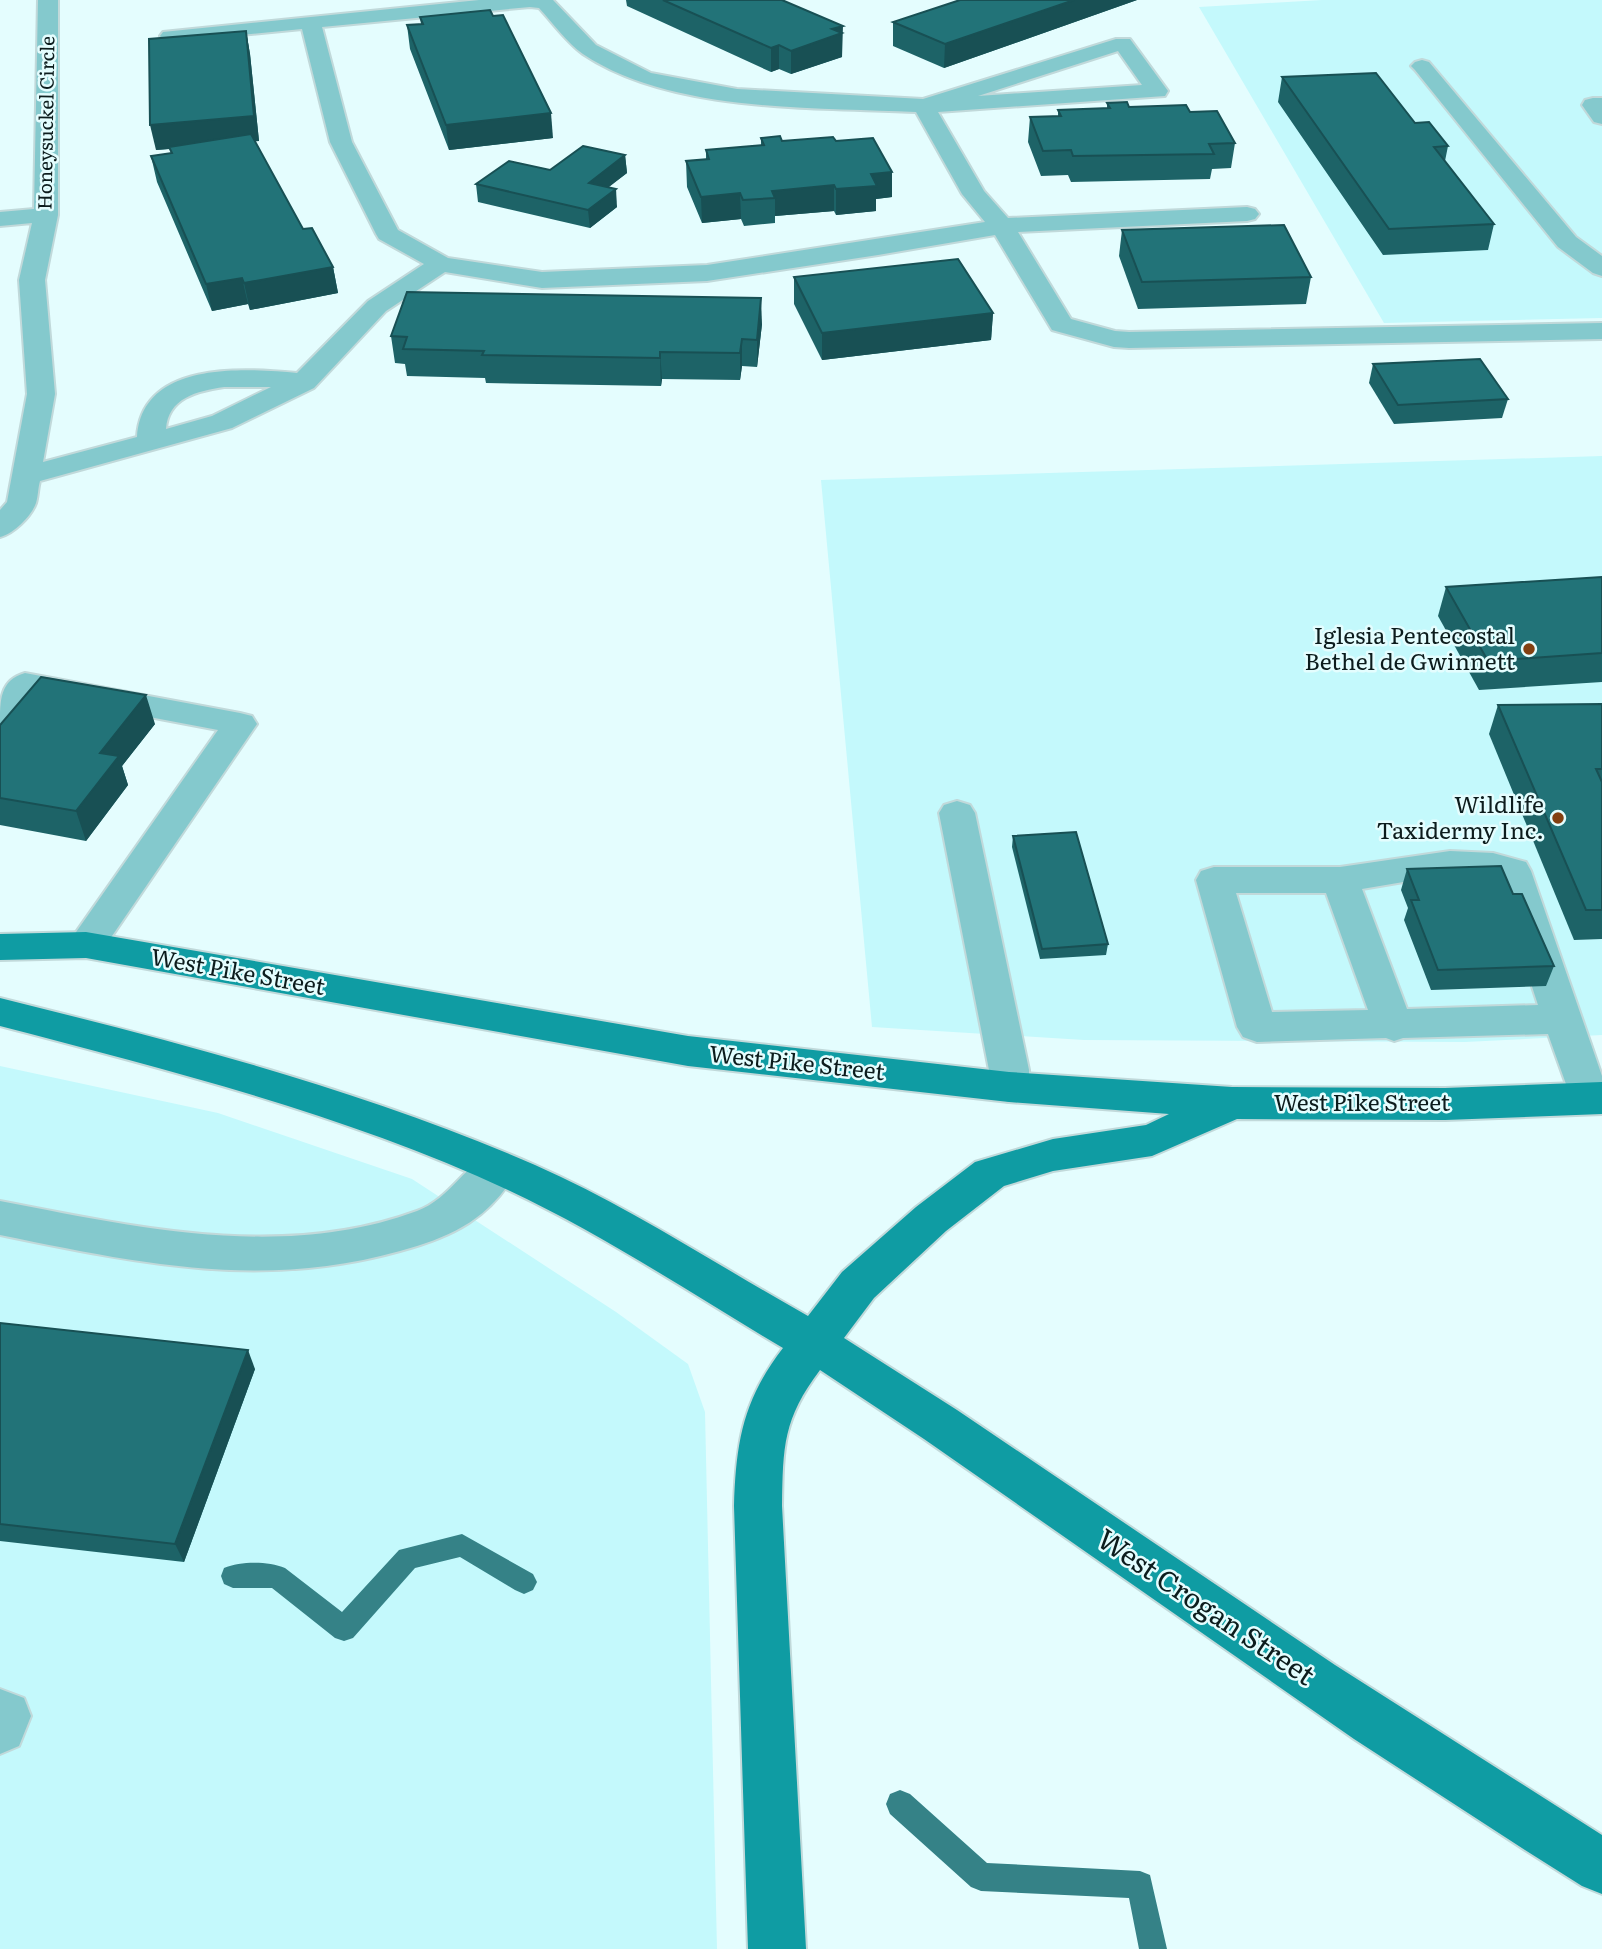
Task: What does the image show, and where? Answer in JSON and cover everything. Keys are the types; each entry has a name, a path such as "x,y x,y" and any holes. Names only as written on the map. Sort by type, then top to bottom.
{"main road":[{"name":"West Pike Street","path":"0,947 86,945 688,1051 1009,1087 1232,1103 1445,1104 1595,1098"},
{"path":"0,1012 232,1072 420,1134 594,1213 664,1257 813,1343"},
{"path":"777,1949 758,1506 759,1466 766,1420 784,1382 858,1285 931,1219 990,1174 1053,1154 1152,1140 1232,1103"},
{"name":"West Crogan Street","path":"813,1343 979,1450 1152,1571 1503,1807 1602,1866"}],"street":[{"name":"Honeysuckel Circle","path":"0,528 21,504 41,394 32,280 46,215 48,0"},
{"path":"170,36 530,1 545,4 590,49 645,78 737,96 924,106 1157,91 1123,43 924,106"},
{"path":"310,22 341,142 388,234 441,264 542,280 707,273 878,248 1002,226 1247,214"},
{"path":"1422,66 1567,242 1602,268"},
{"path":"1602,105 1593,105 1602,117"},
{"path":"924,106 974,194 1002,226 1060,324 1114,339 1129,340 1602,331"},
{"path":"0,219 46,215"},
{"path":"26,476 222,422 304,382 377,306 441,264"},
{"path":"152,442 153,413 164,397 203,382 244,376 304,382"},
{"path":"0,714 25,683 240,724 86,945"},
{"path":"957,813 1009,1070 1009,1087"},
{"path":"1563,1019 1394,1026 1257,1027 1213,880 1340,880 1433,865 1496,865 1513,871 1563,1019 1595,1098"},
{"path":"1340,880 1394,1026"},
{"path":"0,1218 171,1251 253,1257 311,1254 366,1243 423,1227 459,1208 497,1168"},
{"path":"0,1715 5,1716 0,1728"}],"shaded area":[{"path":"1322,0 1602,0 1602,318 1384,323 1199,7"},
{"path":"1602,456 1602,1035 1465,1042 1084,1040 872,1027 821,480"},
{"path":"0,1066 218,1113 412,1179 616,1312 688,1364 705,1412 717,1949 0,1949"}],"building":[{"path":"663,0 782,0 843,26 832,29 842,33 791,51 779,45 771,48"},
{"path":"960,0 1074,0 945,44 893,22"},
{"path":"490,10 493,16 503,15 551,113 446,125 407,25 423,24 420,17"},
{"path":"246,31 254,116 150,125 149,39"},
{"path":"1376,73 1415,123 1429,122 1448,146 1434,147 1494,224 1389,229 1282,77"},
{"path":"1127,102 1129,107 1186,105 1190,112 1217,111 1235,143 1209,144 1214,154 1073,156 1071,150 1043,151 1030,117 1061,116 1058,110 1110,108 1107,103"},
{"path":"251,134 303,229 312,228 333,267 244,283 242,278 206,284 151,156 172,153 169,147"},
{"path":"780,136 782,141 833,137 836,141 873,138 892,172 871,174 877,186 836,189 834,185 772,191 775,198 743,200 740,193 701,197 686,161 709,159 706,150 764,145 761,138"},
{"path":"583,146 625,155 589,183 616,189 588,210 476,184 509,161 550,170"},
{"path":"1284,225 1311,277 1142,282 1122,230"},
{"path":"958,259 993,313 822,333 794,277"},
{"path":"407,292 761,298 757,340 742,339 740,353 660,352 660,358 482,355 484,351 403,349 407,337 391,336"},
{"path":"1480,359 1508,399 1398,405 1373,364"},
{"path":"1602,577 1602,653 1488,661 1446,587"},
{"path":"41,677 146,695 100,753 119,756 76,811 0,798 0,725"},
{"name":"Wildlife Taxidermy Inc.","path":"1602,704 1602,769 1596,769 1602,782 1602,910 1586,910 1498,705"},
{"path":"1076,832 1108,944 1042,949 1013,836"},
{"path":"1501,866 1513,894 1522,894 1554,966 1438,970 1411,900 1419,900 1407,869"},
{"path":"0,1323 248,1350 175,1544 0,1524"}],"waterway":[{"path":"233,1576 276,1576 344,1629 408,1558 462,1545 524,1582"},
{"path":"900,1804 981,1877 1140,1885 1153,1949"}],"place":[{"name":"Iglesia Pentecostal Bethel de Gwinnett","path":"1529,649"},
{"name":"Wildlife Taxidermy Inc.","path":"1558,818"}]}
